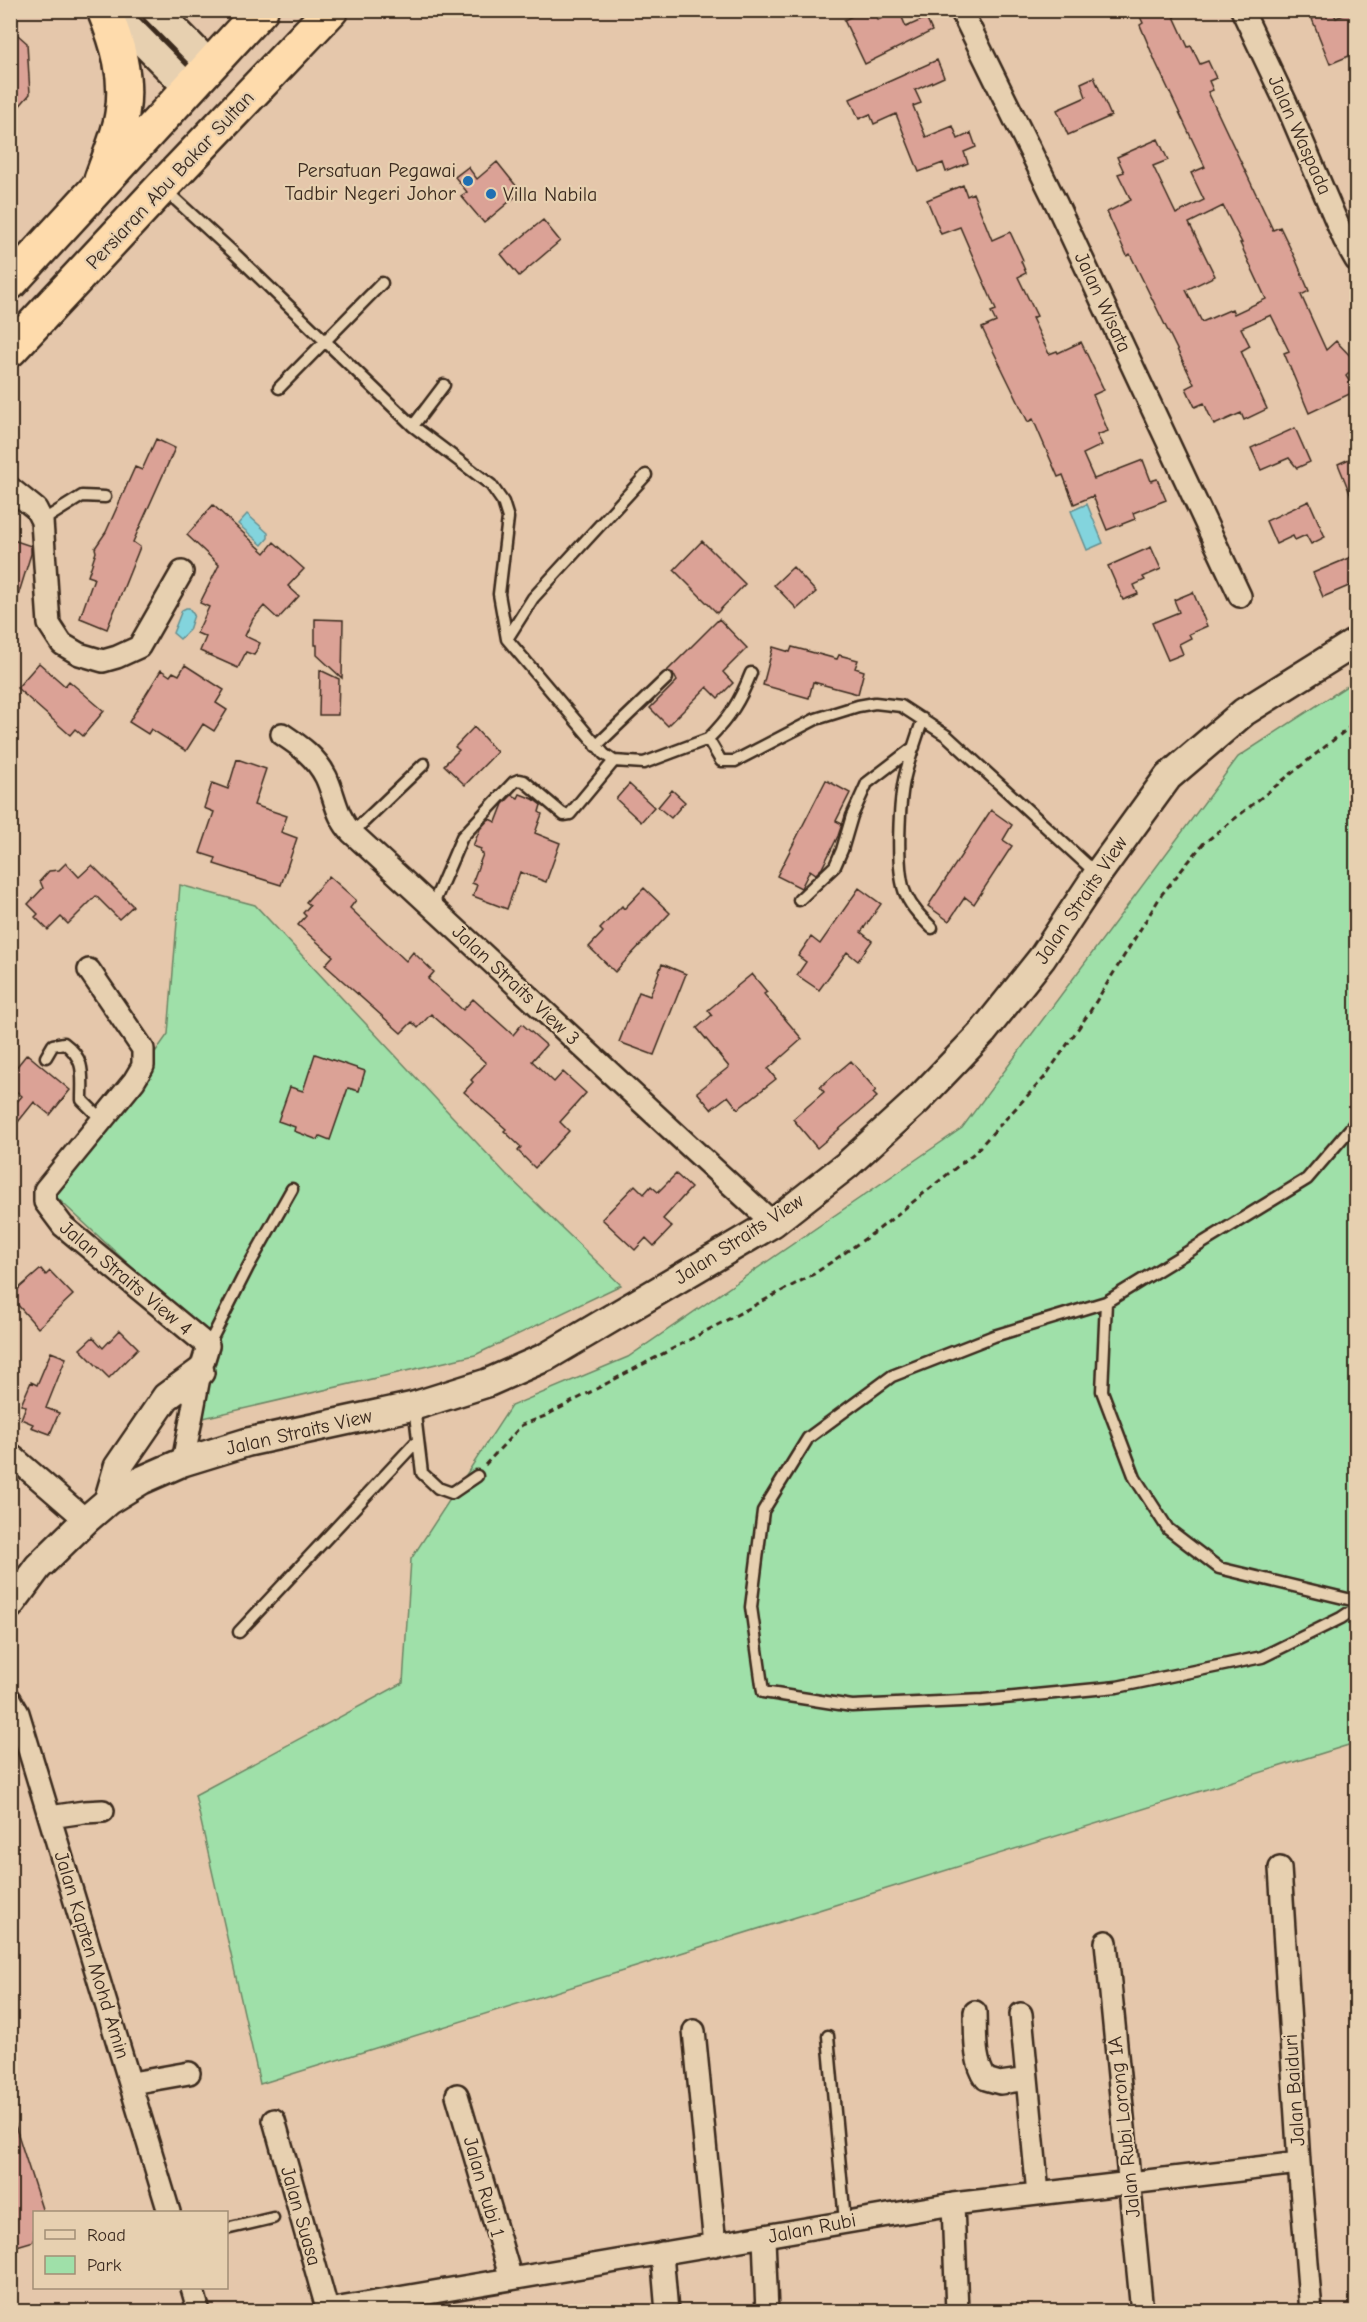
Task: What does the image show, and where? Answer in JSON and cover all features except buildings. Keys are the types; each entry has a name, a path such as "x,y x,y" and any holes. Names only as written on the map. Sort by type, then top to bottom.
{"highway":[{"path":"97,190 122,115 125,78 114,36 104,10"},
{"path":"10,283 204,81 261,10"},
{"name":"Persiaran Abu Bakar Sultan","path":"10,350 331,10"},
{"path":"204,81 274,70"},
{"path":"198,149 204,130 204,81"}],"street":[{"path":"111,10 204,81"},
{"path":"156,10 204,81"},
{"name":"Jalan Wisata","path":"961,10 1056,203 1240,596"},
{"name":"Jalan Waspada","path":"1242,10 1350,235 1356,260"},
{"path":"10,488 36,509 42,521 49,624 62,644 79,654 103,661 139,647 182,572"},
{"name":"Jalan Straits View","path":"10,1605 38,1567 86,1520 108,1502 142,1480 183,1462 248,1442 414,1406 487,1383 546,1357 773,1223 847,1166 917,1101 983,1032 1042,958 1097,875 1168,777 1244,712 1356,642"},
{"name":"Jalan Straits View 3","path":"282,734 315,759 326,777 342,823 352,833 617,1081 773,1223"},
{"name":"Jalan Straits View 4","path":"89,970 143,1049 143,1066 134,1081 45,1190 45,1203 63,1226 204,1359 183,1462"},
{"path":"108,1502 118,1467 166,1397 204,1359"},
{"path":"10,1454 86,1520"},
{"name":"Jalan Kapten Mohd Amin","path":"10,1699 18,1713 132,2083 169,2211"},
{"path":"50,1817 103,1811"},
{"name":"Jalan Baiduri","path":"1280,1868 1311,2312"},
{"name":"Jalan Rubi Lorong 1A","path":"1106,1942 1142,2312"},
{"path":"975,2012 976,2053 980,2069 986,2079 1000,2083 1027,2079"},
{"path":"1021,2014 1038,2194"},
{"path":"694,2031 715,2245"},
{"path":"132,2083 189,2073"},
{"name":"Jalan Rubi 1","path":"457,2095 511,2279"},
{"name":"Jalan Suasa","path":"274,2120 328,2311"},
{"name":"Jalan Rubi","path":"328,2311 953,2204 1299,2163"},
{"path":"953,2204 957,2312"},
{"path":"764,2238 767,2312"},
{"path":"662,2253 667,2312"},
{"path":"192,2289 199,2312"}],"lane":[{"path":"162,187 413,426 491,484 503,502 508,518 499,594 507,639 596,747 614,760 644,763 708,739 726,722 738,704 751,673"},
{"path":"279,388 382,283"},
{"path":"413,426 444,385"},
{"path":"507,639 533,598 646,475"},
{"path":"42,521 82,496 105,497"},
{"path":"596,747 667,678"},
{"path":"708,739 721,761 735,761 816,719 875,703 901,706 946,736 1097,875"},
{"path":"923,719 905,774 899,849 900,872 905,894 918,914 932,928"},
{"path":"799,900 835,866 852,816 867,783 914,746"},
{"path":"432,907 462,837 514,782 524,781 564,814 570,814 614,760"},
{"path":"352,833 424,764"},
{"path":"46,1057 53,1045 64,1043 74,1050 81,1062 82,1100 102,1120"},
{"path":"1356,1122 1307,1179 1106,1302 994,1336 892,1376 807,1438 763,1511 751,1607 763,1692 852,1706 983,1700 1117,1687 1262,1657 1341,1618 1356,1608"},
{"name":"Jalan Straits View 4","path":"204,1359 248,1267 292,1189"},
{"path":"1106,1302 1102,1391 1135,1478 1168,1528 1220,1568 1356,1601"},
{"path":"414,1406 422,1473 438,1488 452,1493 477,1476"},
{"path":"238,1632 418,1440"},
{"path":"828,2036 845,2221"},
{"path":"228,2229 273,2218"}],"path":[{"path":"477,1476 493,1454 522,1425 556,1411 814,1274 879,1229 973,1154 1044,1078 1089,1013 1162,894 1203,844 1356,722"}],"green space":[{"path":"1356,680 1356,1747 1355,1743 260,2084 195,1795 403,1683 411,1559 511,1406 628,1357 962,1128 1238,757"},
{"path":"180,885 255,905 506,1174 621,1285 475,1355 199,1419 220,1349 54,1195 168,1034"}],"water":[{"path":"1087,504 1103,543 1087,550 1071,511"},
{"path":"247,514 268,533 268,538 262,545 238,524"},
{"path":"189,608 194,615 189,630 180,639 173,633 182,610"}],"place":[{"name":"Persatuan Pegawai Tadbir Negeri Johor","path":"468,181"},
{"name":"Villa Nabila","path":"491,194"}]}
